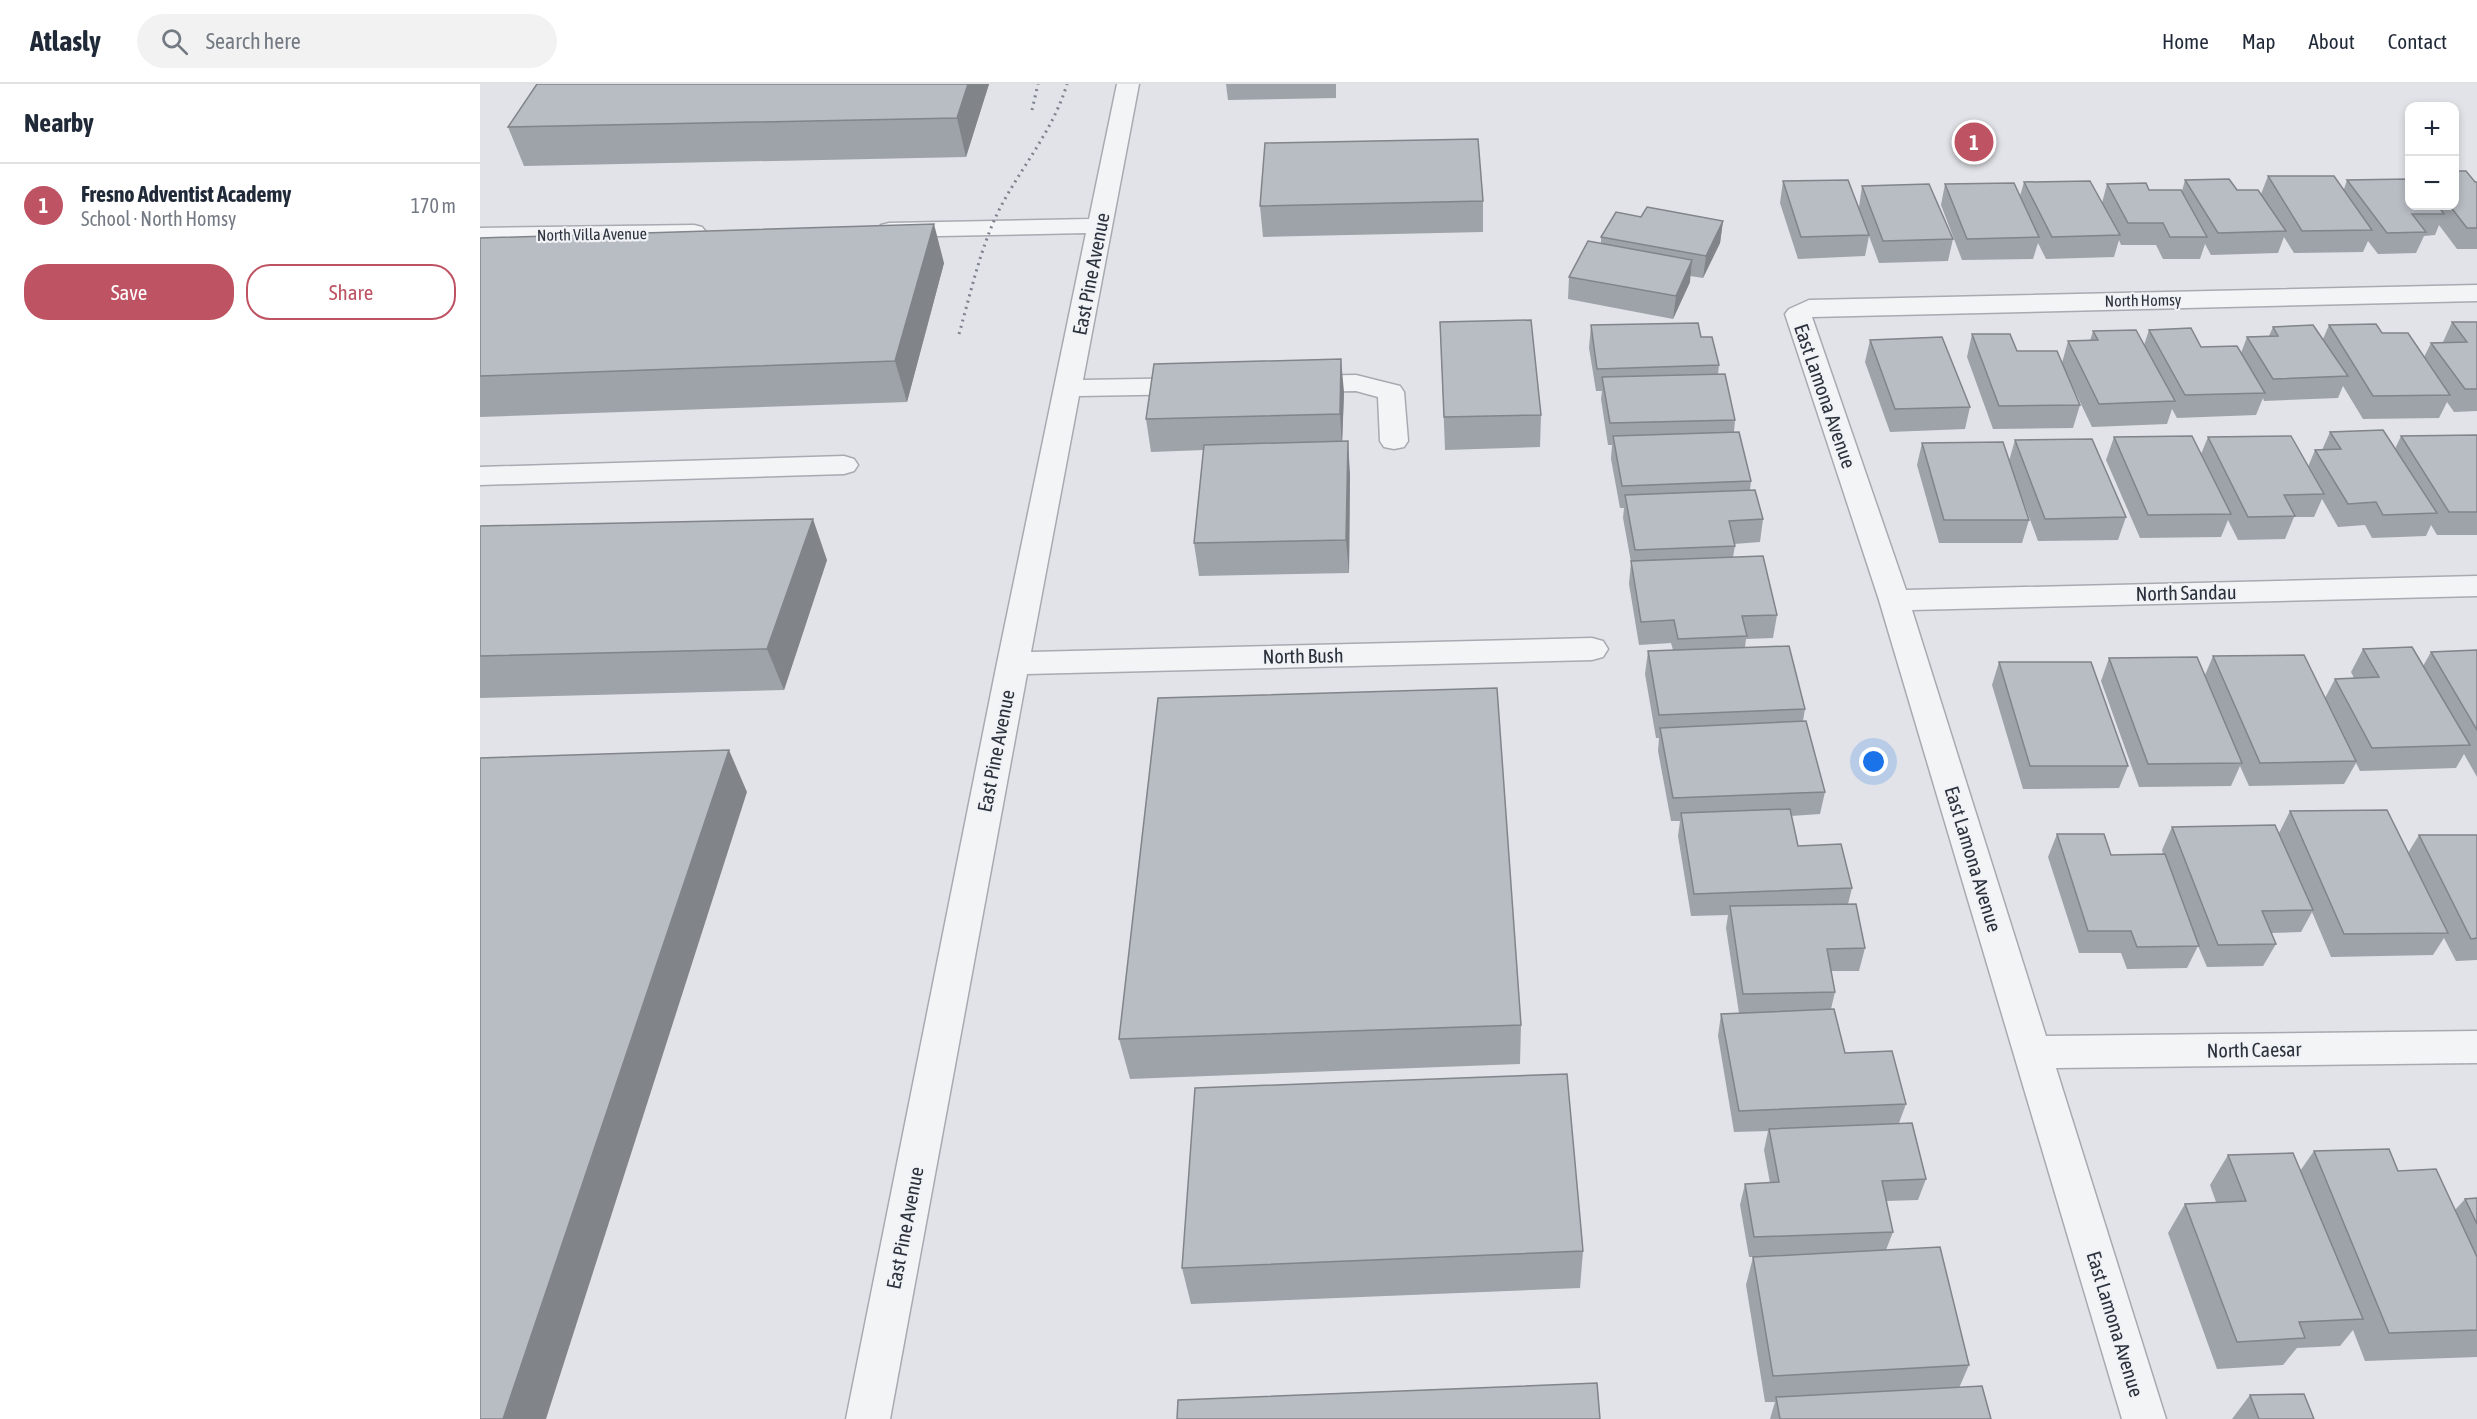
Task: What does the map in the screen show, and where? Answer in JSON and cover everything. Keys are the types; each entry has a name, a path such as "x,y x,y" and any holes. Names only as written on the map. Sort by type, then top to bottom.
{"street":[{"name":"East Pine Avenue","path":"868,1419 1013,663 1128,84"},
{"path":"872,230 1101,226"},
{"name":"North Villa Avenue","path":"480,235 717,232"},
{"name":"North Homsy","path":"1809,308 2477,293"},
{"name":"East Lamona Avenue","path":"1809,308 1798,314 1894,600 2144,1419"},
{"path":"1274,384 1356,383 1391,392 1394,441"},
{"path":"1068,388 1216,385"},
{"path":"480,476 844,465"},
{"name":"North Sandau","path":"1894,600 2477,586"},
{"name":"North Bush","path":"1013,663 1592,648"},
{"name":"North Caesar","path":"2032,1052 2477,1047"}],"building":[{"path":"537,84 968,84 957,118 508,127"},
{"path":"1478,139 1483,201 1260,206 1265,143"},
{"path":"2459,171 2466,171 2477,182 2477,228 2467,228 2453,210 2459,210"},
{"path":"2268,176 2334,176 2372,230 2302,231"},
{"path":"2229,179 2237,190 2258,190 2286,231 2218,233 2185,180"},
{"path":"2405,179 2405,210 2441,210 2444,214 2412,214 2426,232 2387,233 2347,180"},
{"path":"1848,180 1869,235 1801,237 1783,181"},
{"path":"2090,181 2120,235 2052,237 2024,182"},
{"path":"2014,183 2039,237 1967,239 1945,184"},
{"path":"2146,183 2149,190 2181,190 2207,237 2170,237 2163,223 2128,223 2107,184"},
{"path":"1929,184 1953,239 1883,241 1862,186"},
{"path":"1647,207 1723,221 1706,256 1601,237 1616,212 1641,217"},
{"path":"934,224 895,361 480,376 480,238"},
{"path":"1588,241 1692,260 1676,296 1569,277"},
{"path":"1531,320 1541,415 1444,417 1440,322"},
{"path":"2452,322 2477,322 2477,389 2465,389 2431,343 2467,342"},
{"path":"1698,323 1701,337 1712,337 1719,365 1597,369 1591,325"},
{"path":"2376,324 2382,333 2408,333 2450,395 2373,396 2329,325"},
{"path":"2313,325 2348,376 2273,379 2247,337 2278,336 2273,327"},
{"path":"2191,328 2201,347 2237,346 2265,393 2185,395 2149,330"},
{"path":"2136,330 2175,401 2099,404 2068,341 2098,340 2093,331"},
{"path":"1972,334 2010,334 2017,351 2057,351 2080,405 1999,406"},
{"path":"1942,337 1970,407 1895,409 1870,340"},
{"path":"1341,359 1340,414 1146,419 1154,364"},
{"path":"1725,374 1735,420 1610,423 1602,377"},
{"path":"2383,430 2437,513 2383,515 2376,502 2348,504 2315,450 2341,449 2330,432"},
{"path":"1739,432 1751,481 1622,486 1613,436"},
{"path":"2477,435 2477,512 2449,512 2401,436"},
{"path":"2192,436 2231,514 2148,515 2114,437"},
{"path":"2291,436 2324,494 2284,495 2295,516 2248,517 2208,437"},
{"path":"2092,439 2126,517 2045,519 2015,440"},
{"path":"1348,441 1346,540 1194,543 1204,445"},
{"path":"2003,442 2029,520 1944,520 1922,443"},
{"path":"1755,490 1763,519 1729,521 1735,546 1635,550 1625,495"},
{"path":"813,519 767,649 480,656 480,526"},
{"path":"1763,556 1777,615 1742,616 1747,636 1678,639 1674,620 1641,622 1631,561"},
{"path":"1789,646 1805,709 1659,715 1648,651"},
{"path":"2412,647 2470,745 2372,748 2335,679 2379,677 2363,649"},
{"path":"2477,650 2477,730 2431,652"},
{"path":"2304,655 2356,761 2260,763 2213,656"},
{"path":"2197,657 2242,763 2148,764 2109,658"},
{"path":"1999,662 2091,662 2128,766 2030,766"},
{"path":"1497,688 1521,1025 1119,1039 1158,698"},
{"path":"1806,721 1825,792 1673,798 1660,728"},
{"path":"729,750 503,1419 480,1419 480,758"},
{"path":"1790,809 1798,846 1841,844 1852,888 1694,894 1681,813"},
{"path":"2387,810 2448,933 2344,934 2290,811"},
{"path":"2275,825 2313,910 2262,911 2276,944 2218,945 2172,827"},
{"path":"2057,834 2104,834 2111,855 2165,854 2199,946 2137,947 2131,931 2088,931"},
{"path":"2419,835 2477,835 2477,938 2471,939"},
{"path":"1856,904 1865,948 1827,949 1835,992 1743,994 1730,906"},
{"path":"1834,1009 1845,1053 1892,1051 1906,1104 1739,1111 1721,1014"},
{"path":"1567,1074 1583,1251 1182,1268 1195,1088"},
{"path":"1912,1123 1926,1179 1882,1181 1893,1232 1754,1237 1745,1184 1779,1182 1769,1129"},
{"path":"2389,1149 2398,1171 2436,1169 2477,1257 2477,1330 2389,1333 2314,1151"},
{"path":"2293,1153 2363,1319 2299,1322 2305,1338 2237,1342 2185,1204 2246,1201 2228,1155"},
{"path":"2477,1198 2477,1224 2465,1199"},
{"path":"1940,1247 1969,1365 1773,1376 1753,1257"},
{"path":"1597,1383 1600,1419 1177,1419 1178,1400"},
{"path":"1982,1386 1991,1419 1780,1419 1776,1397"},
{"path":"2304,1394 2314,1419 2259,1419 2250,1395"}],"railway":[{"path":"1032,110 1038,84"},
{"path":"959,334 976,271 992,225 1054,117 1067,84"}],"place":[{"name":"Fresno Adventist Academy","path":"1974,142"}]}
